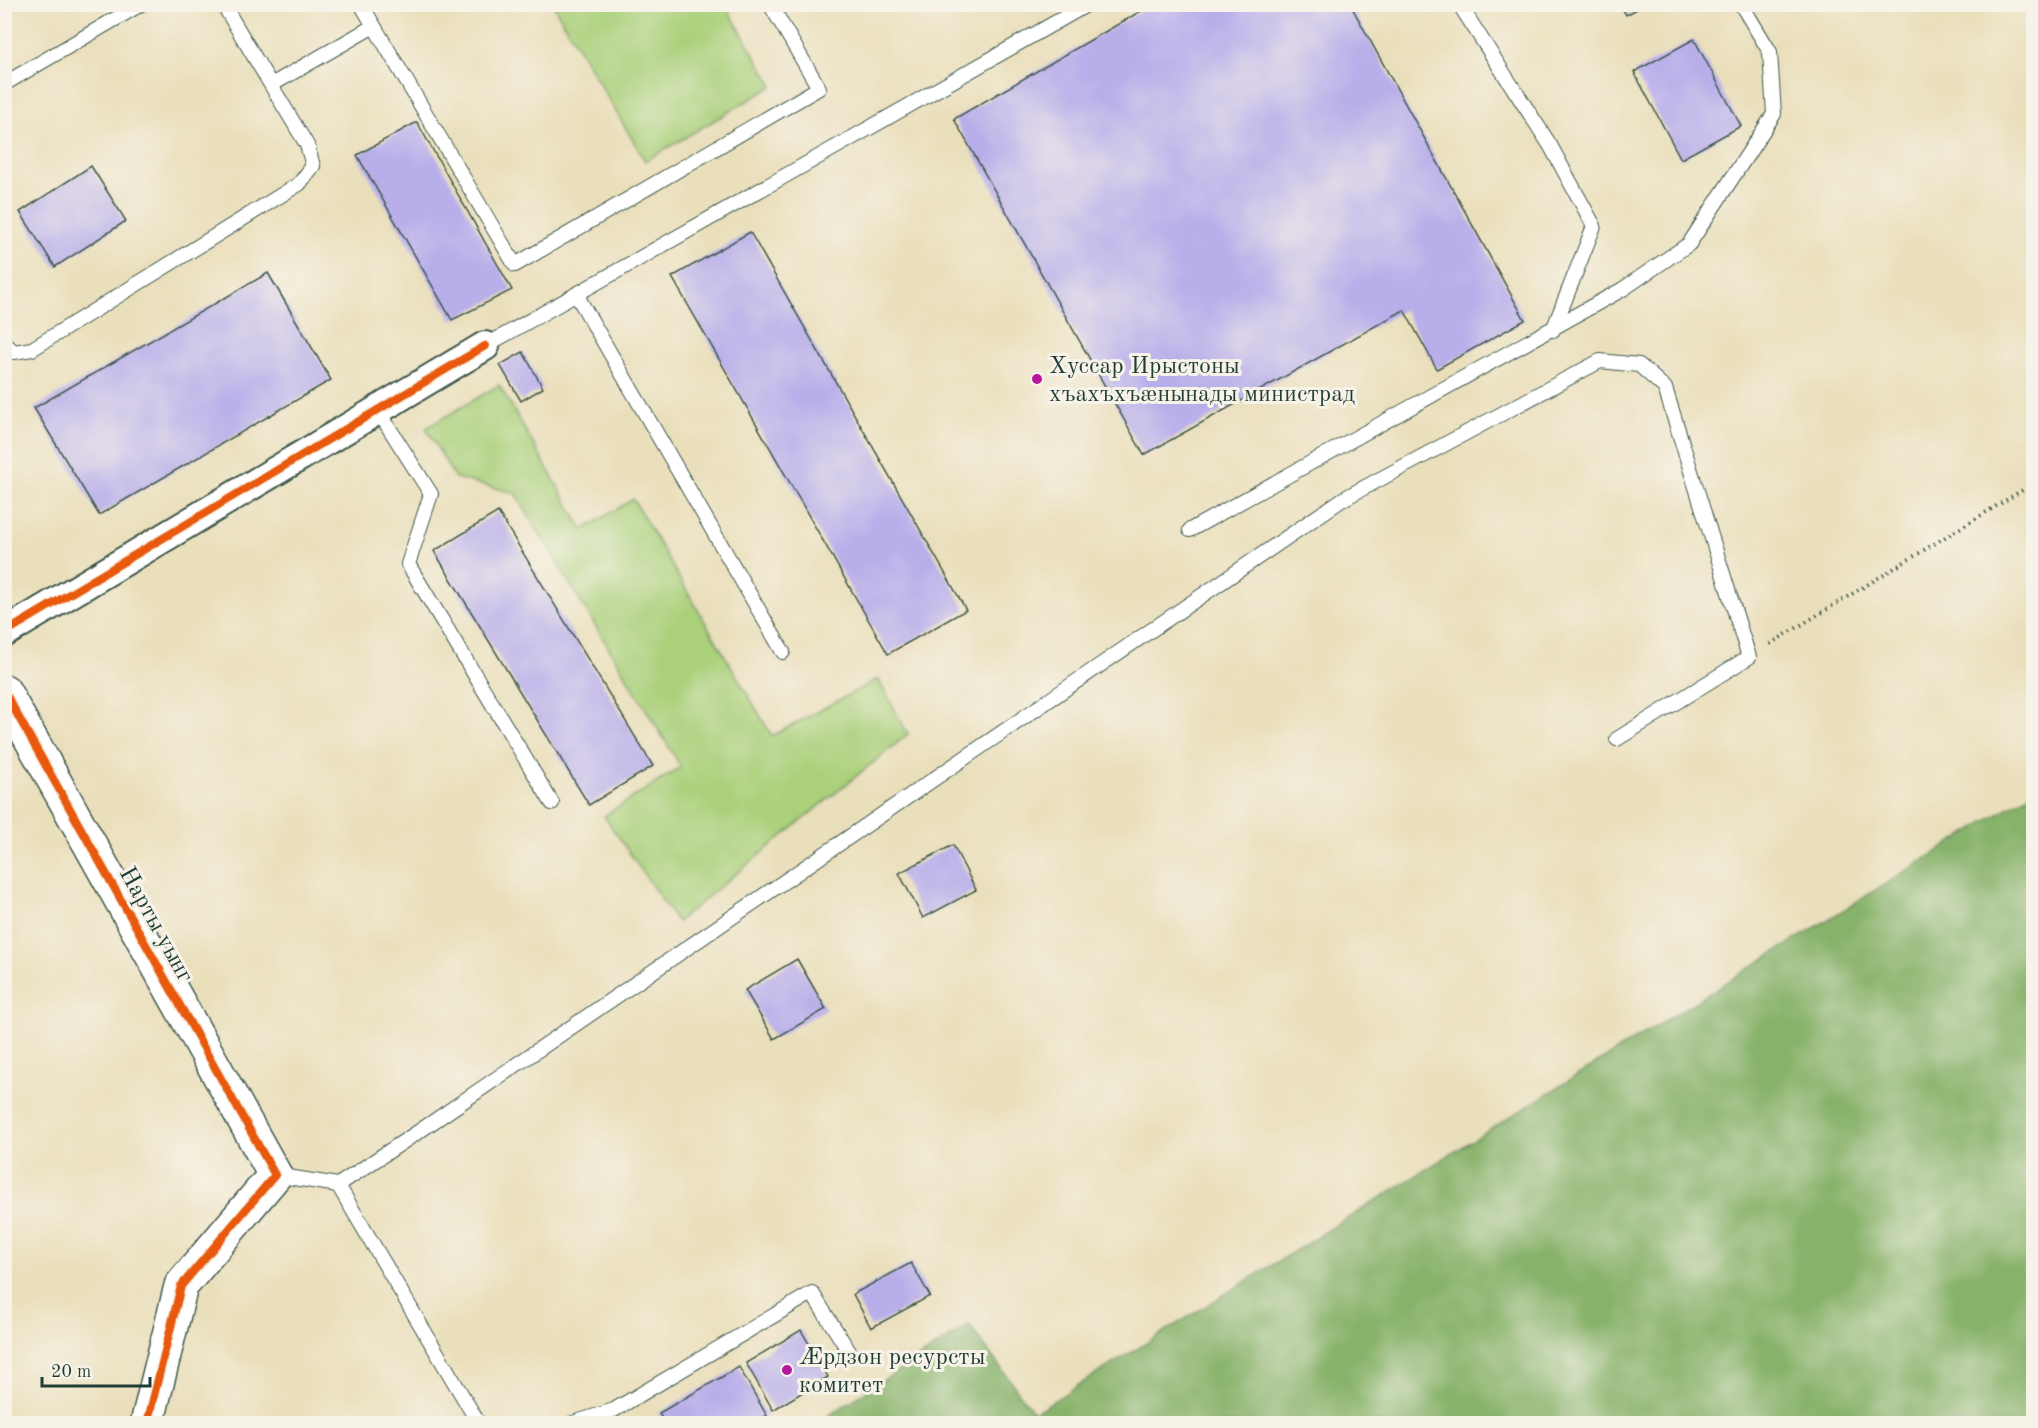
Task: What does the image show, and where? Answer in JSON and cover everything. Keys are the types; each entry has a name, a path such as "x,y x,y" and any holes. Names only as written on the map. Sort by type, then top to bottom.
{"street":[{"path":"4,633 485,346"},
{"name":"Нарты уынг","path":"4,691 275,1175"},
{"path":"147,1424 181,1286 275,1175"}],"lane":[{"path":"4,84 141,4"},
{"path":"4,343 14,352 32,349 299,184 313,166 308,145 223,4"},
{"path":"361,4 515,265 819,88 770,4"},
{"path":"485,346 1088,4"},
{"path":"1460,4 1550,145 1594,226 1553,330"},
{"path":"1190,530 1553,330 1623,289 1689,244 1774,114 1770,52 1741,4"},
{"path":"271,85 374,26"},
{"path":"576,294 783,652"},
{"path":"275,1175 338,1185 1342,499 1600,361 1639,365 1665,388 1749,657 1617,739"},
{"path":"377,409 431,494 408,564 552,803"},
{"path":"338,1185 479,1424"},
{"path":"570,1424 614,1410 812,1293 850,1353"}],"path":[{"path":"1749,657 2034,483"}],"green space":[{"path":"553,5 725,5 773,86 645,161"},
{"path":"499,385 583,530 633,499 772,736 878,679 908,734 677,922 604,816 681,767 515,493 455,478 426,428"},
{"path":"2033,792 2033,1423 817,1423 969,1325 1034,1413"}],"building":[{"path":"1153,4 1350,4 1525,320 1437,369 1404,310 1144,455 954,119"},
{"path":"1620,4 1646,4 1626,15"},
{"path":"1694,39 1741,126 1681,159 1634,72"},
{"path":"417,122 512,290 452,320 357,155"},
{"path":"91,166 126,221 55,267 20,212"},
{"path":"750,232 966,610 888,654 672,277"},
{"path":"268,273 331,380 99,515 34,408"},
{"path":"523,352 543,388 521,401 500,365"},
{"path":"498,512 653,766 589,805 434,551"},
{"path":"953,845 976,890 923,918 899,873"},
{"path":"797,959 826,1009 774,1039 745,990"},
{"path":"911,1263 930,1296 871,1328 853,1294"},
{"name":"Æрдзон ресурсты комитет","path":"801,1330 828,1377 773,1410 746,1363"},
{"path":"739,1367 767,1416 754,1424 665,1424 659,1413"}],"cycle path":[{"path":"4,633 485,346"},
{"path":"4,691 275,1175 181,1286 147,1424"}],"place":[{"name":"Хуссар Ирыстоны хъахъхъæнынады министрад","path":"1037,379"},
{"name":"Æрдзон ресурсты комитет","path":"787,1370"}]}
